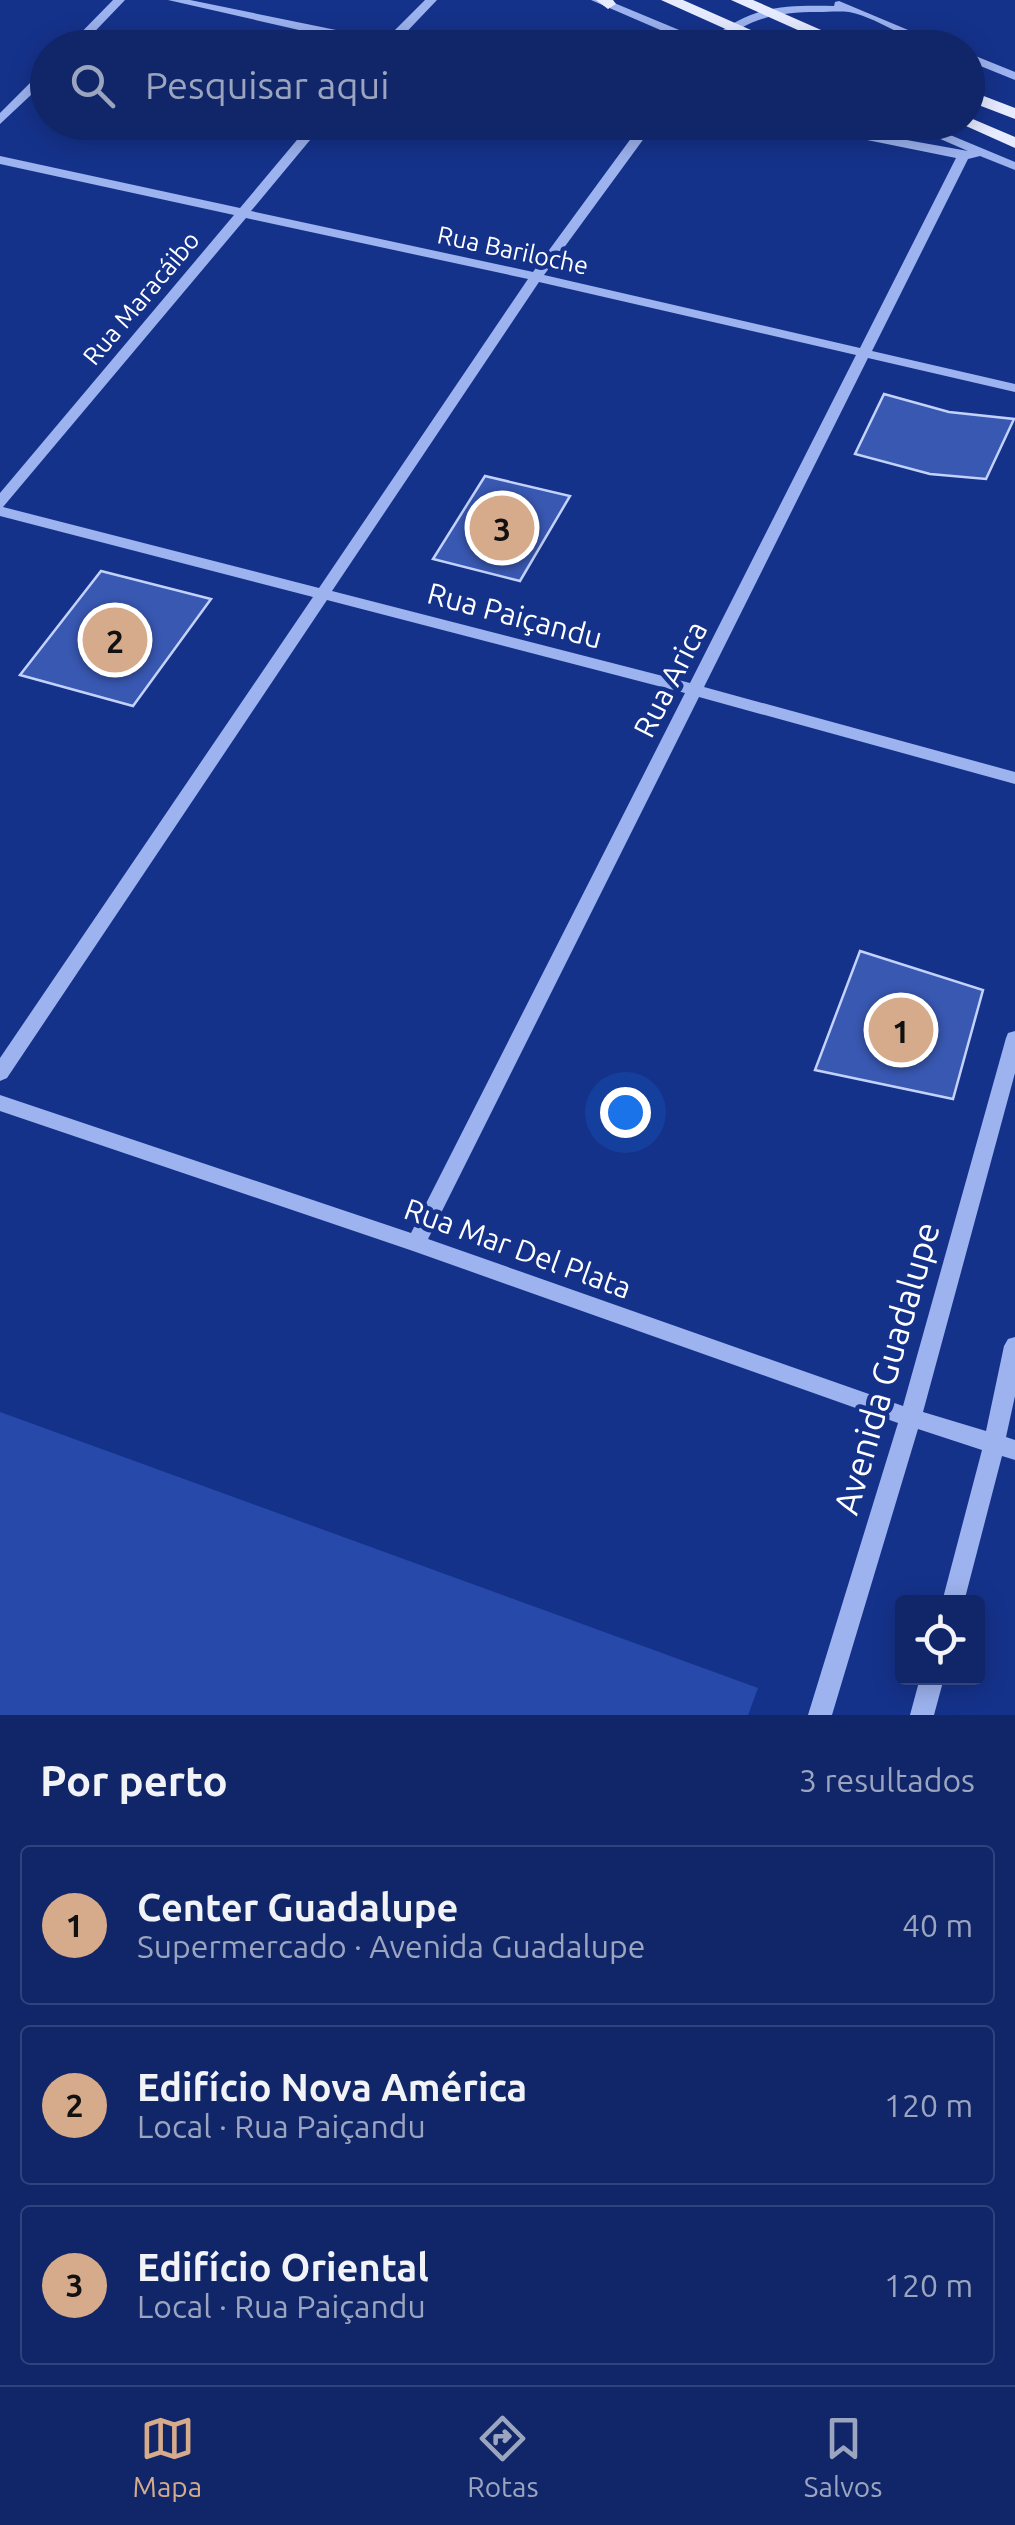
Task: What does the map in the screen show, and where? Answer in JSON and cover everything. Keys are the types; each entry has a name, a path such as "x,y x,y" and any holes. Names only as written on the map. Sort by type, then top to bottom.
{"main road":[{"path":"670,0 742,30"},
{"path":"739,0 811,30"},
{"path":"985,102 1015,114"},
{"path":"985,130 1015,143"}],"street":[{"path":"90,30 119,0"},
{"path":"174,0 312,30"},
{"path":"402,30 431,0"},
{"path":"828,0 901,30"},
{"path":"603,2 670,30"},
{"path":"725,30 761,9 850,9"},
{"path":"985,64 1015,76"},
{"path":"0,120 30,90"},
{"name":"Rua Maracáibo","path":"0,504 302,140"},
{"path":"0,1073 536,277 637,140"},
{"path":"879,140 963,156 982,152"},
{"path":"952,140 1015,166"},
{"name":"Rua Arica","path":"416,1243 963,156"},
{"name":"Rua Bariloche","path":"0,160 536,277 1015,388"},
{"name":"Rua Paiçandu","path":"0,512 695,690 1015,778"},
{"name":"Avenida Guadalupe","path":"820,1715 911,1417 1015,1038"},
{"name":"Rua Mar Del Plata","path":"0,1103 1015,1450"},
{"path":"955,1595 984,1491 1015,1346"},
{"path":"922,1715 930,1685"}],"shaded area":[{"path":"0,1412 758,1688 748,1715 0,1715"}],"building":[{"path":"884,394 949,412 1014,419 986,479 930,474 855,454"},
{"path":"485,476 570,496 520,581 433,559"},
{"path":"101,571 211,599 133,706 20,675"},
{"path":"860,951 983,990 953,1099 815,1070"}],"place":[{"name":"Edifício Oriental","path":"502,528"},
{"name":"Edifício Nova América","path":"115,640"},
{"name":"Center Guadalupe","path":"901,1030"}]}
